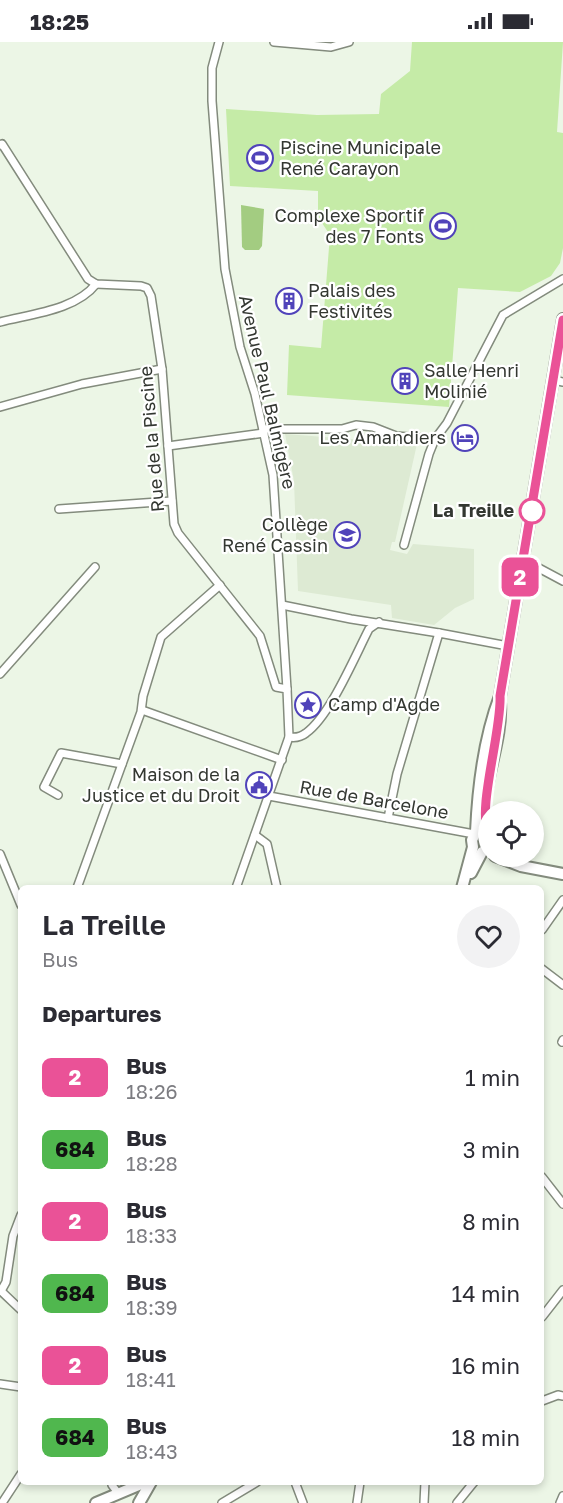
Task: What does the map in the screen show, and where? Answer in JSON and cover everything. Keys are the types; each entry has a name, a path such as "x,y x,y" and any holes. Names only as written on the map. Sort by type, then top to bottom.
{"main road":[{"path":"478,801 493,714 500,696 558,381 563,319"},
{"path":"469,885 472,869 478,861"},
{"path":"464,885 478,863"},
{"path":"537,867 563,874"},
{"path":"96,1503 115,1490 134,1485"},
{"path":"139,1503 149,1485"},
{"path":"115,1490 135,1494 139,1503"}],"street":[{"name":"Avenue Paul Balmigère","path":"219,42 213,68 212,101 225,269 240,347 263,431 276,503 287,689"},
{"path":"274,42 331,47 349,42"},
{"path":"0,145 2,144 88,279 96,284 88,295 75,302 0,322"},
{"path":"404,545 435,439 447,423 502,315 563,279"},
{"name":"Rue de la Piscine","path":"96,284 147,288 155,306 172,501 178,533 260,636 276,687 287,689"},
{"path":"0,407 82,384 162,369"},
{"path":"168,446 263,431 339,429 356,425 373,427 396,436 435,439"},
{"path":"59,509 172,501"},
{"path":"523,564 535,566 563,581"},
{"path":"0,674 95,567"},
{"path":"78,885 142,710 143,696 161,638 220,585"},
{"path":"282,604 320,614 379,622 508,646"},
{"path":"289,737 301,736 308,732 331,701 369,630 379,622"},
{"path":"388,818 396,774 439,633"},
{"path":"237,885 289,737 287,689"},
{"path":"142,710 282,760"},
{"path":"58,795 44,787 60,753 122,764"},
{"name":"Rue de Barcelone","path":"269,796 478,832"},
{"path":"255,835 267,844 276,885"},
{"path":"0,854 18,898"},
{"path":"544,927 563,900"},
{"path":"544,971 563,985"},
{"path":"544,1180 563,1204"},
{"path":"18,1222 12,1236 6,1282 1,1291 18,1307"},
{"path":"544,1314 563,1290"},
{"path":"0,1384 18,1387"},
{"path":"544,1400 558,1395 563,1396"},
{"path":"2,1503 18,1479"},
{"path":"222,1503 252,1485"},
{"path":"296,1485 303,1503"},
{"path":"357,1503 360,1485"},
{"path":"424,1503 425,1485"},
{"path":"456,1503 471,1485"},
{"path":"560,1503 563,1496"}],"shaded area":[{"name":"Complexe Sportif des 7 Fonts","path":"412,42 563,42 557,132 563,133 563,248 560,263 551,276 520,292 458,288 449,407 287,395 289,345 321,348 330,235 318,217 318,191 230,186 226,109 317,115 379,114 381,94 410,71"},
{"path":"241,205 264,209 262,246 259,250 245,250 242,247"},
{"name":"Collège René Cassin","path":"285,434 417,444 395,542 392,542 390,550 407,554 413,544 474,549 474,599 455,608 434,625 392,618 391,605 298,591 294,481"}],"bus line":[{"name":"2","path":"484,801 490,784 501,715 500,696 563,320"}],"place":[{"name":"Piscine Municipale René Carayon","path":"260,158"},
{"name":"Complexe Sportif des 7 Fonts","path":"443,226"},
{"name":"Palais des Festivités","path":"289,301"},
{"name":"Salle Henri Molinié","path":"405,381"},
{"name":"Les Amandiers","path":"465,438"},
{"name":"La Treille","path":"532,511"},
{"name":"Collège René Cassin","path":"347,535"},
{"name":"Camp d'Agde","path":"308,705"},
{"name":"Maison de la Justice et du Droit","path":"259,785"}]}
